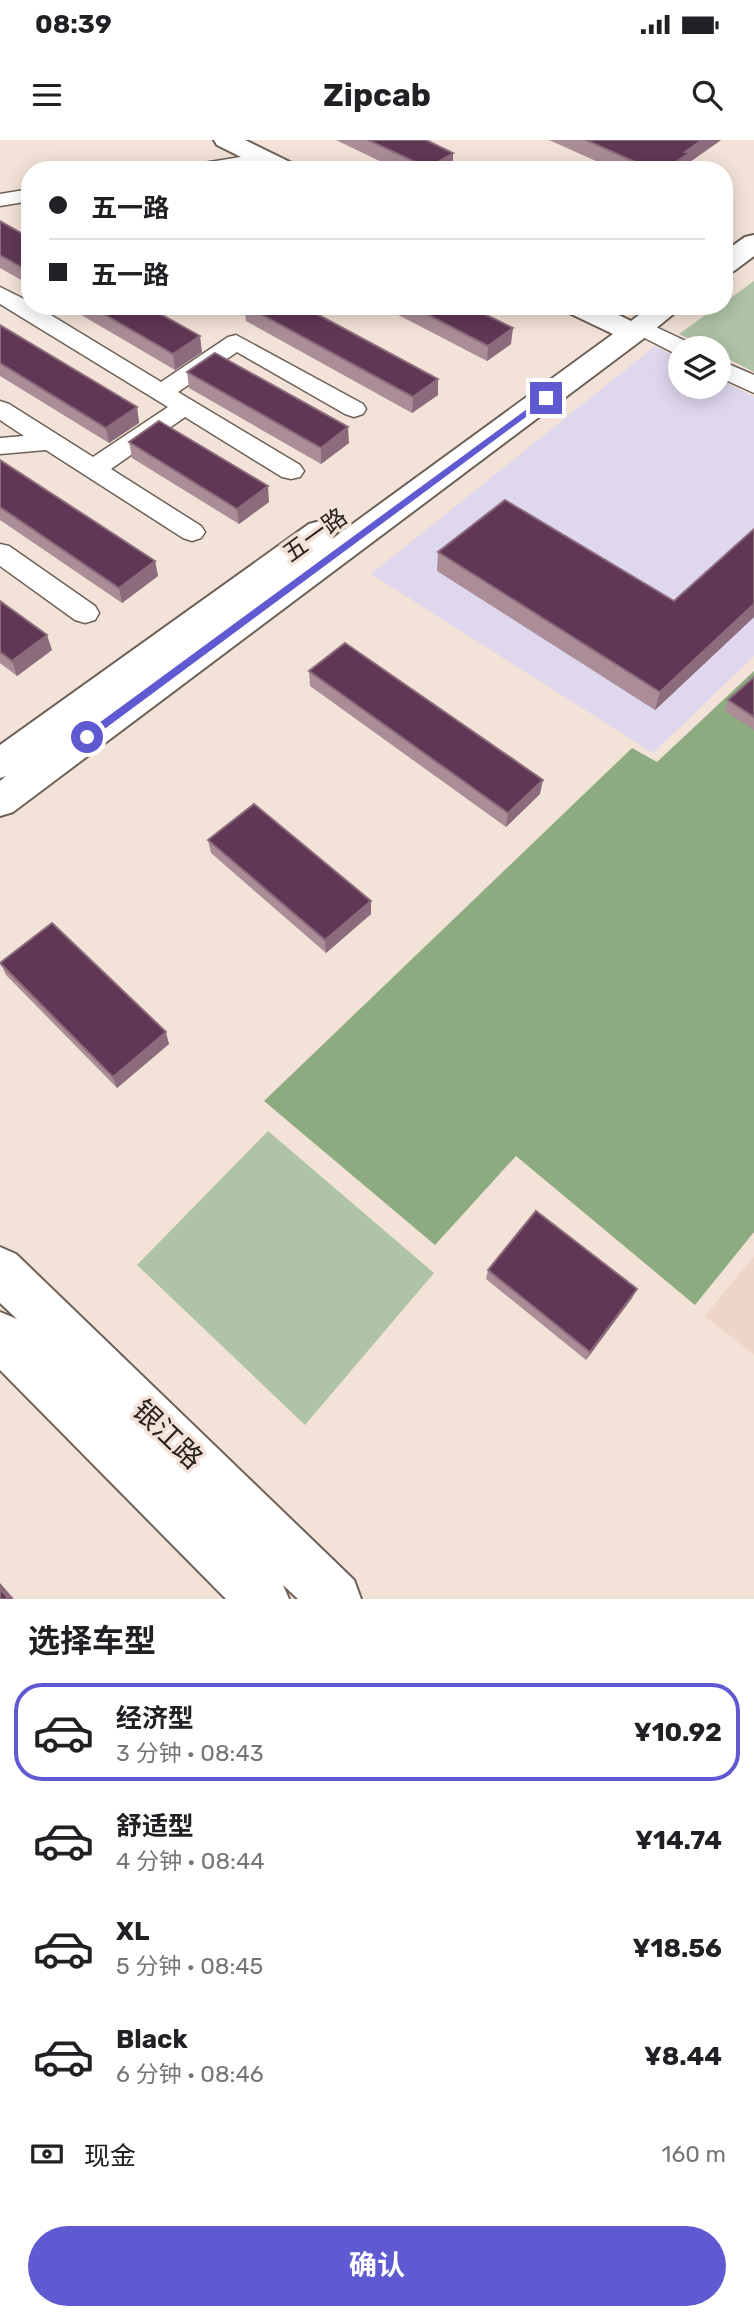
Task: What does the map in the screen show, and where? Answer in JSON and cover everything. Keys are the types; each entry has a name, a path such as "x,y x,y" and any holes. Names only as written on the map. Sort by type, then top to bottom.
{"street":[{"path":"226,140 270,161"},
{"path":"0,200 21,196"},
{"path":"733,232 754,217"},
{"path":"733,258 754,243"},
{"path":"3,299 21,310"},
{"path":"30,315 291,471"},
{"path":"606,315 628,322 668,341"},
{"name":"五一路","path":"0,764 628,322 646,315"},
{"name":"五一路","path":"0,801 628,322"},
{"path":"162,393 236,342 355,409"},
{"path":"731,373 754,385"},
{"path":"93,469 185,406"},
{"path":"0,409 192,532"},
{"path":"0,446 51,441"},
{"path":"0,553 85,613"},
{"name":"银江路","path":"0,1270 335,1599"},
{"name":"银江路","path":"0,1336 263,1599"}],"shaded area":[{"path":"655,346 668,352 668,399 731,399 731,385 754,397 754,656 653,753 371,574"},
{"path":"754,1256 754,1355 705,1316"}],"green space":[{"path":"754,281 754,372 731,360 731,336 679,334 705,315 733,315 733,296"},
{"path":"754,671 754,1232 695,1305 516,1156 435,1245 264,1101 632,748 657,762"},
{"path":"268,1131 434,1273 305,1425 137,1265"}],"building":[{"path":"368,140 426,140 453,153 440,161 413,161"},
{"path":"586,140 702,140 678,161 633,161"},
{"path":"0,221 21,233 21,267 0,255"},
{"path":"106,315 162,315 200,336 173,354"},
{"path":"263,315 319,315 438,379 413,397"},
{"path":"428,315 486,315 513,328 488,346"},
{"path":"0,325 137,407 106,428 0,363"},
{"path":"215,353 348,427 321,448 187,372"},
{"path":"159,421 268,486 237,509 129,442"},
{"path":"0,460 155,561 119,588 0,507"},
{"path":"505,500 674,601 754,529 754,604 660,692 438,552"},
{"path":"0,601 47,635 12,661 0,652"},
{"path":"345,643 543,780 508,813 309,671"},
{"path":"754,677 754,717 728,700"},
{"path":"254,804 371,901 325,940 208,840"},
{"path":"52,923 166,1032 113,1077 0,963"},
{"path":"536,1211 637,1289 590,1352 488,1270"},
{"path":"0,1589 9,1599 0,1599"}],"route":[{"path":"87,737 546,398"}]}
